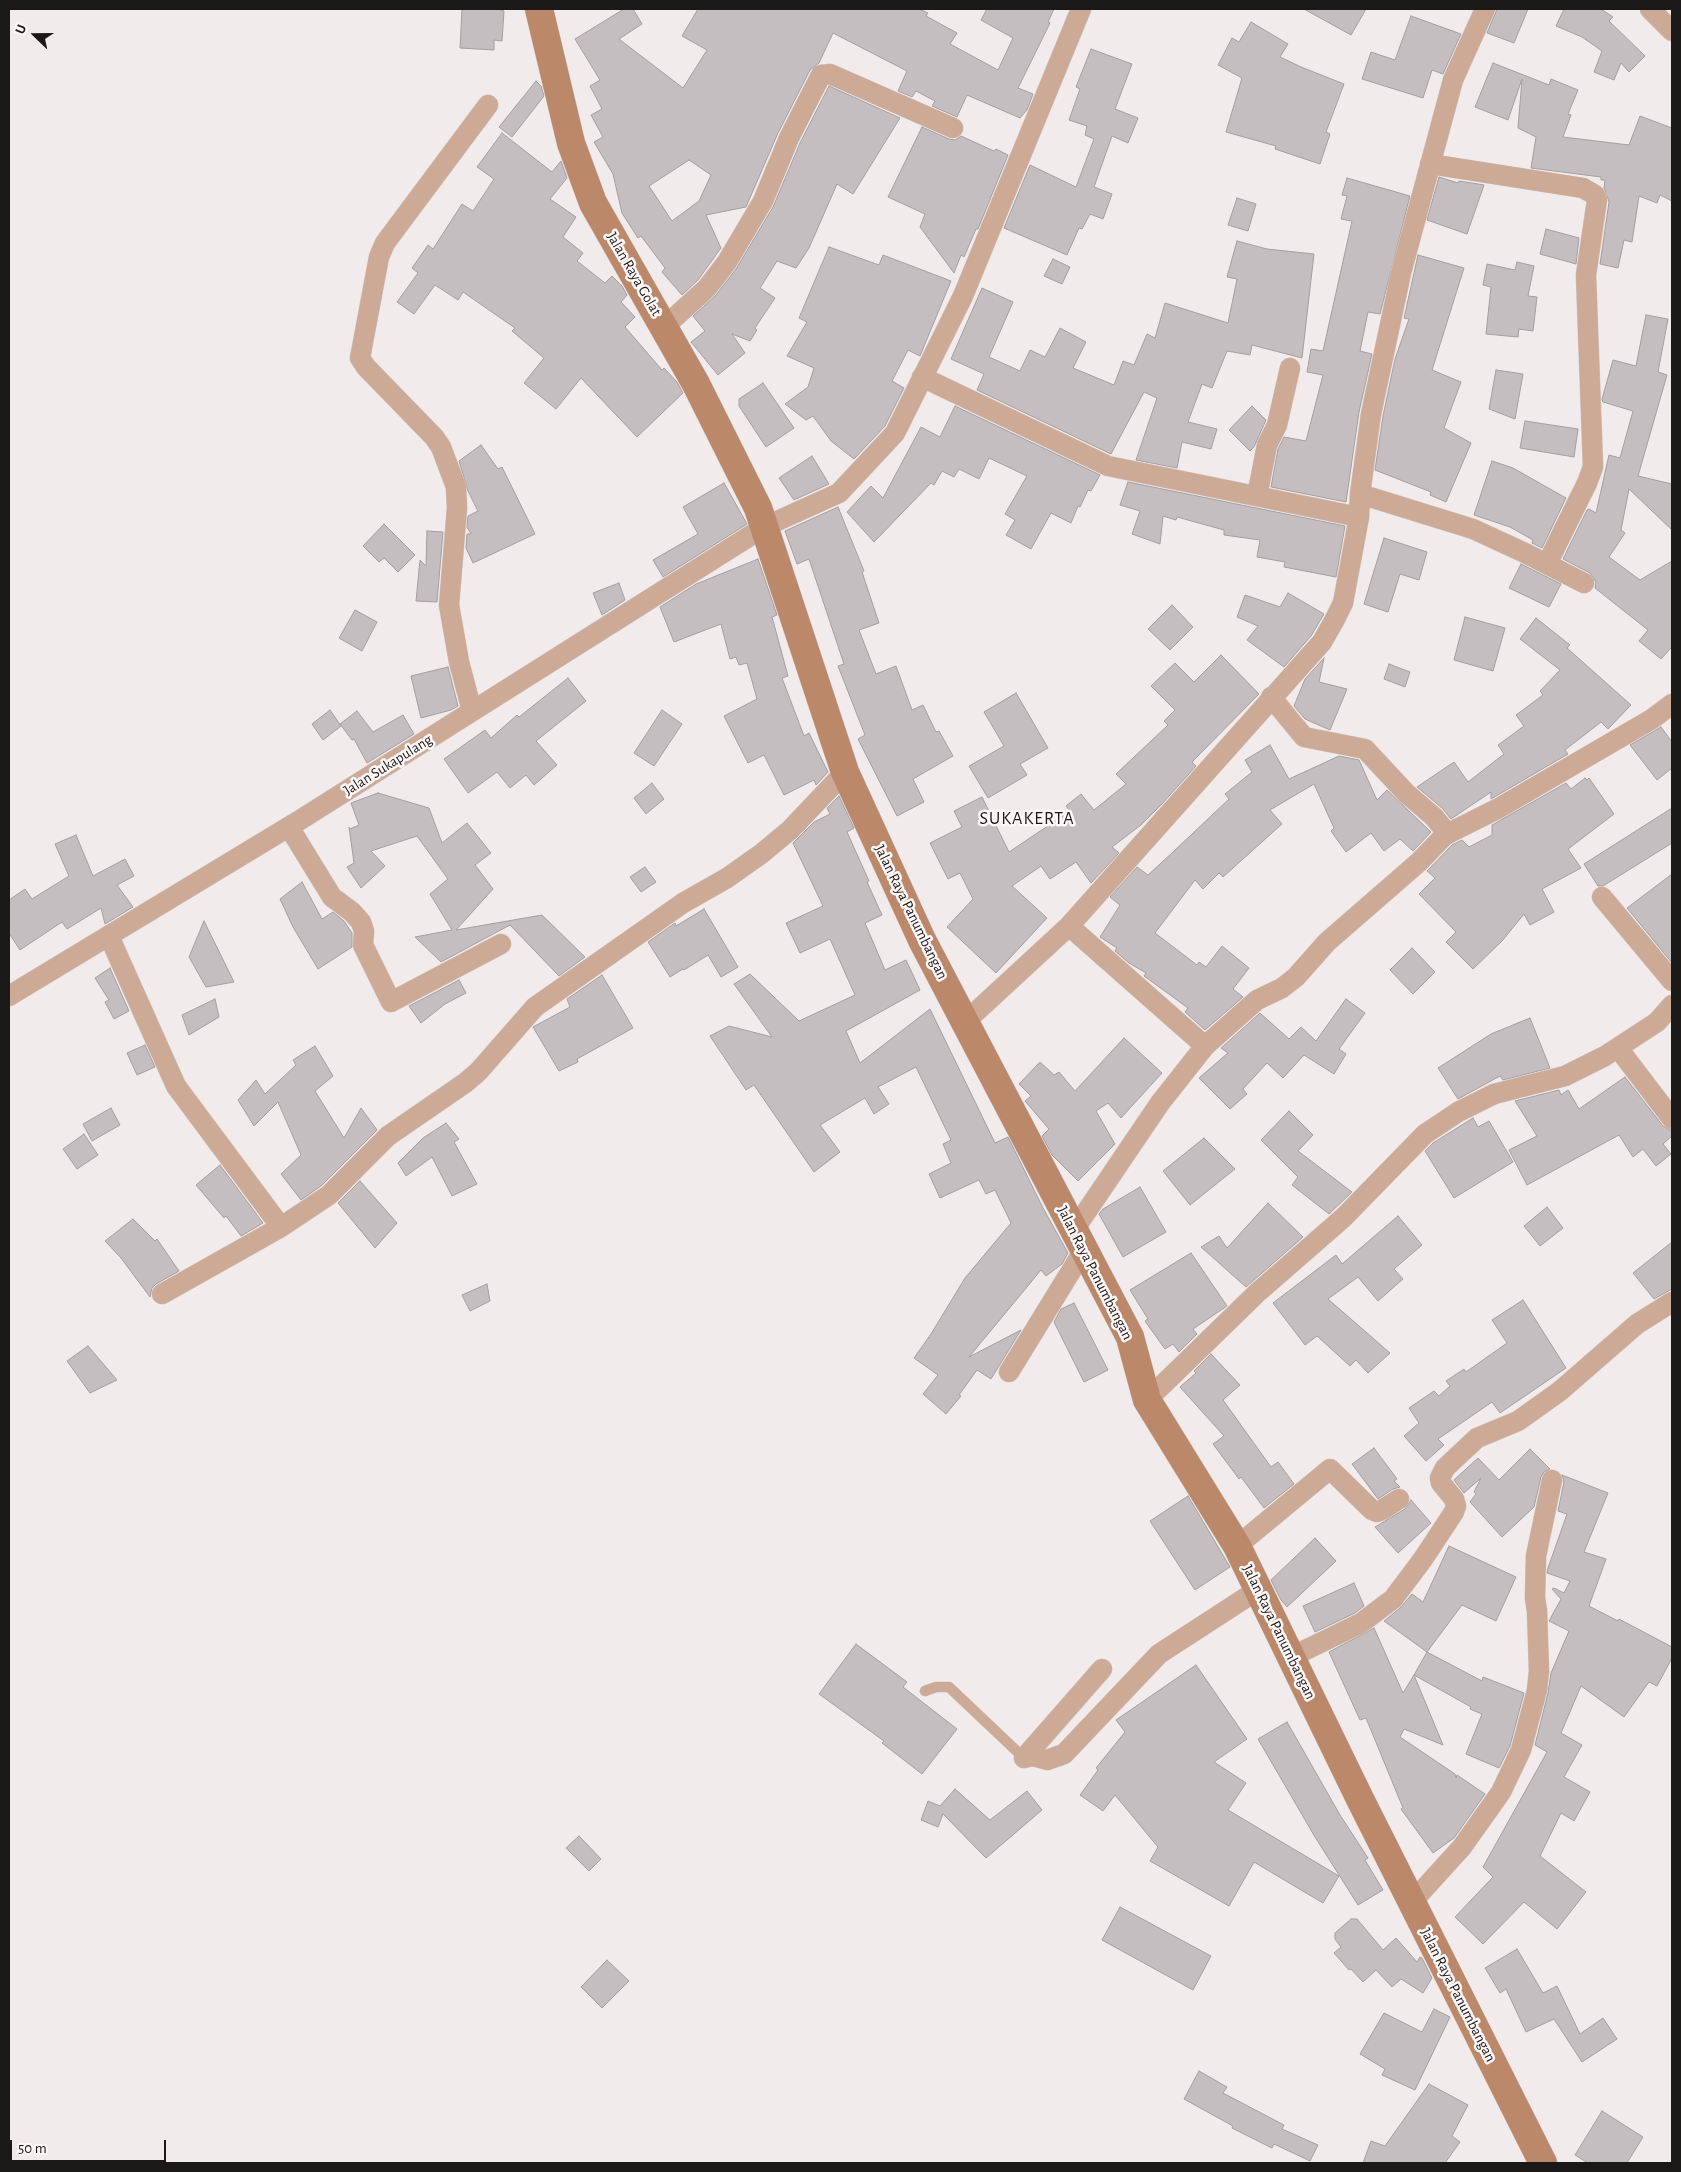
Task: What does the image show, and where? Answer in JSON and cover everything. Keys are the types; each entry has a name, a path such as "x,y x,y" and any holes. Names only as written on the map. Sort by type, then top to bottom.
{"main road":[{"name":"Jalan Raya Golat","path":"539,9 571,143 593,203 705,402 758,508 764,527"},
{"name":"Jalan Raya Panumbangan","path":"764,527 845,772 922,940 1130,1337 1147,1400 1237,1546 1542,2163"}],"street":[{"name":"Jalan Sukapulang","path":"9,996 289,827 764,527 839,493 895,434 962,296 1081,9"},
{"path":"965,1022 1069,926 1322,642 1343,603 1359,517 1360,494 1371,414 1400,273 1453,80 1485,9"},
{"path":"1650,9 1672,31"},
{"path":"664,328 707,288 727,262 763,202 790,138 821,74 830,74 953,128"},
{"path":"472,712 459,662 449,605 457,508 456,487 441,447 434,437 366,367 360,358 379,257 384,243 488,105"},
{"path":"1430,164 1583,188 1595,195 1596,200 1586,275 1593,467 1547,564"},
{"path":"1256,496 1267,444 1277,425 1290,368"},
{"path":"922,377 1108,466 1359,517"},
{"path":"1360,494 1473,530 1584,583"},
{"path":"1272,698 1304,737 1365,750 1406,793 1434,817 1448,834"},
{"path":"1009,1372 1079,1240 1160,1103 1205,1046 1257,1000 1282,988 1327,942 1419,862 1448,834 1508,803 1652,719 1672,704"},
{"path":"162,1294 281,1227 329,1195 388,1136 465,1083 540,1004 683,903 727,878 761,854 790,830 845,772"},
{"path":"289,827 332,897 352,912 361,922 364,931 363,945 391,1002 501,944"},
{"path":"1602,897 1672,981"},
{"path":"1069,926 1205,1046"},
{"path":"109,936 176,1086 281,1227"},
{"path":"1147,1400 1256,1293 1343,1218 1425,1134 1458,1112 1494,1094 1565,1076 1618,1048 1657,1022 1672,1005"},
{"path":"1618,1048 1672,1119"},
{"path":"1291,1657 1361,1623 1393,1599 1428,1553 1454,1512 1456,1506 1454,1499 1441,1483 1440,1478 1445,1468 1477,1438 1518,1421 1560,1391 1637,1324 1672,1302"},
{"path":"1237,1546 1330,1469 1376,1512 1399,1499"},
{"path":"1412,1902 1462,1847 1501,1792 1521,1750 1537,1690 1536,1556 1552,1480"},
{"path":"1024,1758 1033,1756 1047,1760 1064,1754 1159,1654 1258,1589"},
{"path":"1024,1758 1102,1669"}],"lane":[{"path":"925,1691 936,1687 949,1688 1024,1758"}],"building":[{"path":"462,9 497,9 504,11 502,41 494,40 494,50 460,48"},
{"path":"624,9 633,9 642,24 619,39 683,88 707,50 682,36 698,9 919,9 928,13 926,16 957,33 950,44 998,70 1013,38 981,20 987,9 1054,9 1048,22 1050,23 1018,88 1033,94 1027,110 1020,118 967,95 957,117 932,106 935,101 916,91 912,97 898,91 907,71 833,33 819,63 810,70 778,133 746,207 706,215 721,248 698,280 682,295 662,272 665,268 641,236 638,238 622,213 613,174 594,142 603,137 591,115 602,109 590,86 600,80 575,39","holes":["689,160 711,175 699,201 672,221 649,186"]},
{"path":"1304,9 1366,9 1351,35"},
{"path":"1497,9 1528,9 1514,43 1487,33"},
{"path":"1564,9 1601,9 1613,17 1609,21 1645,56 1629,72 1621,63 1614,80 1594,72 1602,51 1582,37 1556,26"},
{"path":"1411,16 1461,34 1443,74 1432,70 1423,98 1362,79 1371,52 1395,60"},
{"path":"1251,22 1288,44 1280,57 1344,84 1326,132 1330,134 1320,164 1275,149 1276,146 1226,132 1242,78 1218,65 1232,38 1239,42"},
{"path":"1091,49 1132,64 1115,109 1138,118 1128,143 1112,136 1094,187 1112,194 1103,219 1090,214 1082,229 1079,228 1067,255 1004,228 1030,165 1076,187 1094,139 1085,135 1087,126 1069,120 1080,89 1076,87"},
{"path":"1493,63 1549,85 1551,79 1578,90 1568,114 1571,115 1563,137 1629,145 1640,116 1672,128 1672,201 1660,195 1657,203 1639,196 1632,242 1624,240 1618,268 1600,264 1609,202 1604,188 1605,180 1601,180 1601,177 1531,168 1536,137 1518,128 1522,79 1508,120 1475,107"},
{"path":"536,81 541,86 544,96 512,137 499,127"},
{"path":"829,86 900,118 853,194 837,184 809,248 796,268 777,261 760,288 775,298 755,328 757,330 750,341 732,334 745,353 718,375 691,342 705,331 693,316 716,295 736,269 773,207 800,143"},
{"path":"922,127 949,139 955,140 961,136 994,151 996,149 1008,155 978,229 976,229 964,257 961,255 954,273 920,227 925,214 888,197"},
{"path":"502,133 552,172 561,161 567,178 550,199 576,217 563,237 583,253 577,261 605,283 612,276 622,286 627,295 621,302 635,317 625,327 662,370 664,368 677,382 683,393 637,437 581,378 556,409 524,383 544,358 512,331 515,328 463,292 458,300 435,285 414,314 397,302 418,273 412,268 428,245 433,249 462,204 473,211 494,179 477,167"},
{"path":"1439,177 1458,183 1459,181 1484,185 1467,234 1427,220"},
{"path":"1347,178 1410,196 1380,314 1368,312 1360,351 1372,354 1359,412 1346,502 1271,487 1278,449 1284,437 1306,441 1323,375 1307,372 1311,349 1323,351 1352,221 1341,219 1347,196 1342,195"},
{"path":"1237,198 1256,204 1248,231 1228,225"},
{"path":"1546,229 1579,238 1576,264 1540,254"},
{"path":"1237,241 1267,249 1314,254 1302,358 1252,345 1250,355 1227,351 1212,388 1202,384 1188,422 1217,429 1211,449 1182,442 1177,468 1136,460 1157,398 1144,392 1111,454 977,390 984,374 951,359 982,288 1013,302 989,357 1020,371 1030,350 1045,357 1060,328 1086,342 1073,368 1114,385 1123,361 1134,365 1147,334 1155,338 1165,303 1228,323 1237,279 1227,277"},
{"path":"829,247 879,265 883,255 951,281 920,356 908,350 892,381 904,388 885,426 854,459 831,441 813,416 806,420 785,404 808,387 814,368 787,356 807,322 799,318"},
{"path":"1418,255 1464,268 1432,370 1461,382 1444,428 1471,443 1446,502 1430,495 1431,492 1375,470 1383,416 1395,359 1409,319 1404,318"},
{"path":"1053,259 1070,267 1062,284 1044,276"},
{"path":"1517,262 1534,266 1528,296 1537,297 1533,331 1519,329 1518,337 1486,334 1491,287 1483,285 1487,264 1515,270"},
{"path":"1646,315 1668,319 1658,372 1667,375 1638,476 1672,484 1672,530 1629,489 1621,530 1625,533 1609,557 1640,580 1672,561 1672,647 1661,659 1639,641 1648,630 1595,588 1596,582 1590,573 1563,559 1587,510 1589,509 1596,513 1609,455 1620,458 1633,411 1603,402 1602,399 1613,360 1636,366"},
{"path":"1496,370 1523,374 1515,419 1489,409"},
{"path":"763,383 794,428 766,447 739,406 739,399"},
{"path":"955,406 1100,475 1091,491 1088,490 1080,507 1078,506 1071,523 1051,513 1031,549 1006,535 1015,520 1005,514 1027,476 989,458 979,479 959,469 954,477 942,471 934,485 931,483 874,542 847,512 871,486 883,498 921,427 940,437"},
{"path":"1252,406 1266,420 1254,447 1250,451 1229,430"},
{"path":"1525,421 1578,429 1574,457 1520,448"},
{"path":"481,445 498,469 502,467 535,534 473,563 466,548 467,534 471,534 467,527 468,516 478,511 468,491 459,461"},
{"path":"812,456 829,484 794,500 779,478"},
{"path":"1492,461 1513,468 1566,498 1542,548 1532,543 1533,540 1510,527 1474,515"},
{"path":"1128,482 1345,526 1336,577 1284,567 1285,562 1257,557 1260,540 1224,535 1224,530 1177,517 1176,520 1163,516 1160,544 1132,534 1140,511 1120,505"},
{"path":"724,483 747,524 663,577 653,560 698,534 683,507"},
{"path":"838,507 864,571 862,572 879,623 859,630 876,674 896,666 912,710 923,705 936,732 939,731 953,756 913,779 924,802 897,816 858,739 865,735 838,666 844,664 809,559 797,564 785,531"},
{"path":"384,524 415,555 398,572 384,558 379,562 363,546"},
{"path":"427,531 443,532 437,602 416,601 420,560 426,566"},
{"path":"1384,538 1427,552 1419,580 1400,574 1388,612 1364,604"},
{"path":"758,559 777,615 772,617 788,676 782,678 804,736 809,733 828,772 816,785 814,780 784,795 764,755 748,763 724,716 757,699 747,663 739,665 736,657 730,659 721,624 674,642 660,607 696,584"},
{"path":"1521,564 1561,584 1549,607 1509,588"},
{"path":"619,583 625,600 602,615 593,593"},
{"path":"1288,593 1324,614 1311,636 1284,667 1247,640 1258,626 1237,617 1245,595 1280,607"},
{"path":"1172,605 1193,627 1170,650 1148,629"},
{"path":"355,610 377,622 362,651 339,638"},
{"path":"1465,617 1505,628 1493,671 1454,660"},
{"path":"1536,618 1570,645 1567,648 1631,705 1608,729 1601,722 1565,750 1568,754 1491,799 1491,792 1451,819 1442,808 1417,787 1454,762 1468,782 1504,754 1498,745 1524,726 1516,715 1543,695 1540,691 1560,670 1520,639"},
{"path":"1221,655 1259,694 1192,762 1196,766 1161,805 1141,825 1112,847 1119,853 1091,883 1076,862 1050,879 1041,866 1012,886 1047,918 996,973 947,927 973,899 960,873 948,879 930,843 962,827 954,811 982,797 1009,852 1070,811 1066,806 1081,794 1094,810 1126,784 1116,774 1168,725 1164,721 1175,710 1151,686 1175,663 1194,682"},
{"path":"1324,658 1319,682 1347,689 1330,730 1305,719 1294,706 1305,679"},
{"path":"1389,664 1410,672 1405,687 1384,679"},
{"path":"448,667 458,706 451,710 421,718 411,676"},
{"path":"568,678 586,701 536,741 557,765 534,785 526,775 510,788 497,772 468,793 444,759 485,730 491,738 517,715 519,717"},
{"path":"1016,693 1048,748 1020,764 1027,775 988,798 969,766 1004,746 984,712"},
{"path":"330,710 341,726 323,740 312,724"},
{"path":"662,710 682,724 654,766 634,753"},
{"path":"357,711 373,732 403,715 414,734 367,763 354,739 352,740 340,724"},
{"path":"1661,727 1672,742 1672,768 1657,780 1630,745"},
{"path":"1270,745 1289,779 1339,756 1359,760 1377,800 1387,790 1431,832 1413,851 1400,839 1384,851 1371,833 1346,852 1331,831 1334,828 1314,784 1270,810 1282,824 1223,877 1219,873 1203,889 1195,880 1155,933 1197,965 1199,962 1206,967 1222,946 1249,968 1233,989 1243,997 1205,1030 1185,1012 1188,1008 1144,976 1146,973 1129,963 1115,951 1117,948 1100,937 1120,905 1110,897 1137,867 1148,875 1229,799 1225,794 1252,772 1245,760"},
{"path":"1585,778 1587,780 1589,778 1614,814 1568,849 1581,868 1542,889 1554,912 1530,925 1524,914 1502,941 1473,969 1446,942 1456,932 1419,894 1435,878 1427,871 1452,845 1462,840 1469,847 1492,835 1492,825 1566,783 1571,789"},
{"path":"652,783 664,799 646,814 634,798"},
{"path":"378,793 429,808 442,843 467,823 491,853 475,865 493,889 456,930 542,915 585,957 559,976 510,925 441,962 415,937 452,930 430,894 448,879 417,836 371,851 385,866 361,888 347,867 354,863 349,827 350,829 359,825 351,803"},
{"path":"839,796 854,828 847,832 882,915 865,923 885,970 906,960 920,990 846,1031 860,1063 930,1009 995,1143 1008,1137 1043,1208 1068,1253 1062,1264 1046,1276 1041,1270 969,1357 1021,1330 991,1379 977,1370 959,1395 961,1396 946,1414 923,1394 938,1375 914,1358 965,1278 1011,1223 995,1190 986,1194 979,1180 940,1198 929,1174 951,1163 943,1144 951,1140 916,1067 878,1087 889,1104 874,1114 865,1098 820,1125 840,1152 814,1172 754,1085 746,1090 710,1036 729,1026 772,1037 734,984 750,974 799,1021 855,995 830,939 800,953 786,923 823,906 793,843 814,822 830,814 827,808"},
{"path":"1672,808 1672,843 1603,886 1598,886 1584,864"},
{"path":"76,835 93,876 125,859 134,876 117,885 133,907 105,924 101,908 67,929 62,922 20,950 9,933 9,900 25,889 32,899 69,876 55,844"},
{"path":"645,867 656,882 641,892 630,877"},
{"path":"1672,874 1672,963 1627,908"},
{"path":"302,882 322,919 333,912 344,921 352,933 352,947 318,969 293,927 280,899"},
{"path":"704,909 738,967 721,977 708,955 670,977 648,942 675,923 676,926"},
{"path":"204,921 234,982 206,987 189,957"},
{"path":"1412,948 1435,972 1413,994 1390,970"},
{"path":"110,968 129,1011 114,1019 105,1002 109,1000 95,978"},
{"path":"602,975 633,1028 577,1059 578,1062 559,1071 533,1027 570,1007 567,999"},
{"path":"459,980 466,993 445,1004 421,1023 409,1006"},
{"path":"215,999 219,1017 189,1035 182,1015"},
{"path":"1346,999 1365,1013 1339,1049 1346,1054 1334,1074 1304,1055 1283,1078 1267,1063 1243,1089 1247,1094 1230,1109 1199,1078 1228,1053 1221,1048 1260,1013 1289,1039 1301,1027 1316,1041"},
{"path":"1530,1018 1550,1068 1503,1080 1500,1076 1458,1099 1438,1068 1491,1034"},
{"path":"1124,1038 1162,1073 1121,1118 1108,1103 1096,1111 1115,1144 1078,1181 1052,1155 1042,1136 1049,1129 1025,1101 1031,1096 1019,1084 1040,1062 1054,1075 1059,1072 1075,1091"},
{"path":"145,1045 155,1067 137,1075 127,1053"},
{"path":"315,1046 333,1076 315,1091 344,1138 361,1108 377,1130 321,1186 301,1200 281,1174 301,1155 278,1102 254,1126 238,1100 256,1080 265,1094 296,1065 293,1060"},
{"path":"1625,1077 1663,1126 1672,1131 1672,1136 1663,1144 1671,1154 1656,1166 1643,1149 1633,1157 1619,1135 1527,1185 1509,1150 1537,1136 1515,1101 1559,1090 1561,1095 1568,1090 1579,1109"},
{"path":"111,1108 120,1125 92,1141 83,1124"},
{"path":"1289,1111 1313,1135 1298,1151 1352,1192 1329,1214 1292,1185 1298,1177 1261,1140"},
{"path":"1473,1118 1478,1127 1489,1121 1513,1162 1454,1198 1425,1151 1433,1143"},
{"path":"446,1123 459,1139 454,1142 477,1184 452,1196 432,1157 406,1176 398,1163 423,1138"},
{"path":"84,1134 98,1155 77,1169 63,1149"},
{"path":"1204,1138 1235,1169 1190,1205 1163,1171"},
{"path":"220,1165 263,1223 241,1236 226,1216 224,1218 196,1185"},
{"path":"360,1181 397,1223 375,1248 338,1203"},
{"path":"1140,1187 1166,1232 1123,1257 1099,1214 1103,1209"},
{"path":"1268,1203 1303,1237 1246,1287 1201,1247 1219,1236 1227,1248"},
{"path":"1547,1207 1563,1228 1540,1246 1524,1226"},
{"path":"1398,1216 1422,1245 1394,1269 1403,1279 1378,1301 1358,1277 1328,1299 1390,1353 1368,1373 1356,1360 1350,1366 1317,1336 1305,1345 1273,1303 1336,1255 1342,1264"},
{"path":"133,1219 155,1241 157,1239 179,1271 156,1284 152,1288 150,1297 121,1258 105,1241"},
{"path":"1672,1242 1672,1289 1654,1299 1633,1273"},
{"path":"1191,1253 1227,1306 1193,1329 1197,1334 1179,1352 1173,1344 1165,1349 1145,1321 1148,1319 1130,1290"},
{"path":"487,1284 490,1301 470,1311 462,1295"},
{"path":"1523,1300 1566,1368 1500,1413 1492,1402 1438,1439 1444,1445 1426,1461 1404,1436 1419,1423 1409,1408 1434,1391 1439,1396 1450,1386 1446,1381 1464,1369 1466,1372 1507,1343 1492,1320"},
{"path":"1074,1303 1108,1370 1084,1382 1054,1322 1061,1309"},
{"path":"88,1346 117,1380 90,1393 67,1361"},
{"path":"1211,1354 1240,1385 1223,1400 1271,1467 1278,1462 1294,1484 1264,1508 1213,1444 1224,1436 1180,1387 1196,1373 1194,1371"},
{"path":"1374,1448 1397,1479 1394,1481 1400,1487 1393,1489 1378,1499 1352,1464"},
{"path":"1530,1449 1550,1469 1544,1472 1541,1477 1534,1507 1502,1537 1470,1502 1476,1494 1474,1492 1481,1478 1464,1493 1454,1480 1478,1458 1499,1480"},
{"path":"1562,1475 1608,1493 1584,1552 1606,1559 1589,1606 1618,1621 1619,1619 1672,1647 1672,1658 1657,1686 1649,1682 1624,1717 1581,1686 1561,1733 1582,1745 1564,1777 1590,1792 1574,1821 1561,1813 1540,1856 1586,1892 1557,1929 1524,1902 1483,1944 1455,1917 1493,1877 1483,1867 1547,1752 1535,1745 1551,1673 1569,1631 1549,1621 1561,1599 1552,1589 1554,1588 1564,1593 1570,1581 1547,1573 1567,1514 1558,1511 1564,1482"},
{"path":"1188,1496 1230,1567 1195,1590 1150,1521"},
{"path":"1411,1500 1431,1523 1398,1553 1375,1527 1405,1509"},
{"path":"1315,1538 1336,1561 1287,1607 1281,1600 1271,1580"},
{"path":"1449,1546 1516,1577 1496,1621 1462,1605 1427,1652 1384,1621 1400,1608 1412,1594 1423,1602"},
{"path":"1354,1583 1364,1606 1355,1613 1315,1632 1303,1606"},
{"path":"1374,1628 1403,1693 1414,1675 1443,1745 1404,1729 1400,1737 1455,1774 1456,1778 1457,1775 1485,1794 1454,1838 1433,1853 1401,1809 1403,1808 1366,1718 1360,1720 1329,1652"},
{"path":"856,1644 907,1682 903,1687 957,1729 922,1774 882,1743 884,1741 819,1694"},
{"path":"1427,1652 1482,1681 1483,1677 1524,1693 1510,1746 1499,1768 1466,1754 1482,1714 1470,1709 1471,1707 1414,1675"},
{"path":"1196,1665 1247,1739 1214,1762 1246,1783 1228,1810 1339,1876 1323,1903 1254,1862 1229,1906 1150,1861 1158,1847 1115,1795 1103,1811 1080,1795 1098,1770 1096,1768 1125,1732 1116,1720"},
{"path":"1287,1722 1340,1815 1368,1858 1365,1860 1383,1890 1358,1905 1315,1837 1258,1739"},
{"path":"955,1789 990,1820 1027,1791 1042,1810 986,1858 943,1814 938,1827 921,1820 928,1801 940,1806"},
{"path":"579,1836 601,1859 589,1871 566,1848"},
{"path":"1120,1907 1211,1956 1193,1990 1102,1940"},
{"path":"1351,1919 1357,1919 1383,1950 1396,1938 1417,1962 1420,1957 1422,1958 1432,1978 1423,1993 1401,1979 1392,1987 1376,1970 1363,1982 1351,1969 1349,1970 1334,1953 1341,1947 1335,1939 1335,1933"},
{"path":"1517,1949 1543,1993 1557,1986 1580,2034 1603,2018 1617,2039 1582,2062 1554,2019 1526,2032 1506,1989 1500,1993 1485,1968"},
{"path":"607,1960 629,1981 602,2008 581,1987"},
{"path":"1434,2009 1450,2017 1415,2090 1382,2075 1385,2069 1360,2054 1384,2013 1422,2032"},
{"path":"1199,2071 1227,2087 1223,2093 1284,2125 1282,2129 1318,2145 1310,2161 1274,2144 1272,2148 1232,2128 1233,2126 1184,2099"},
{"path":"1429,2084 1468,2105 1452,2136 1460,2142 1445,2163 1363,2163 1371,2141 1385,2146"},
{"path":"1602,2111 1643,2137 1627,2163 1588,2163 1575,2155"}],"district":[{"name":"SUKAKERTA","path":"1027,819"}]}
